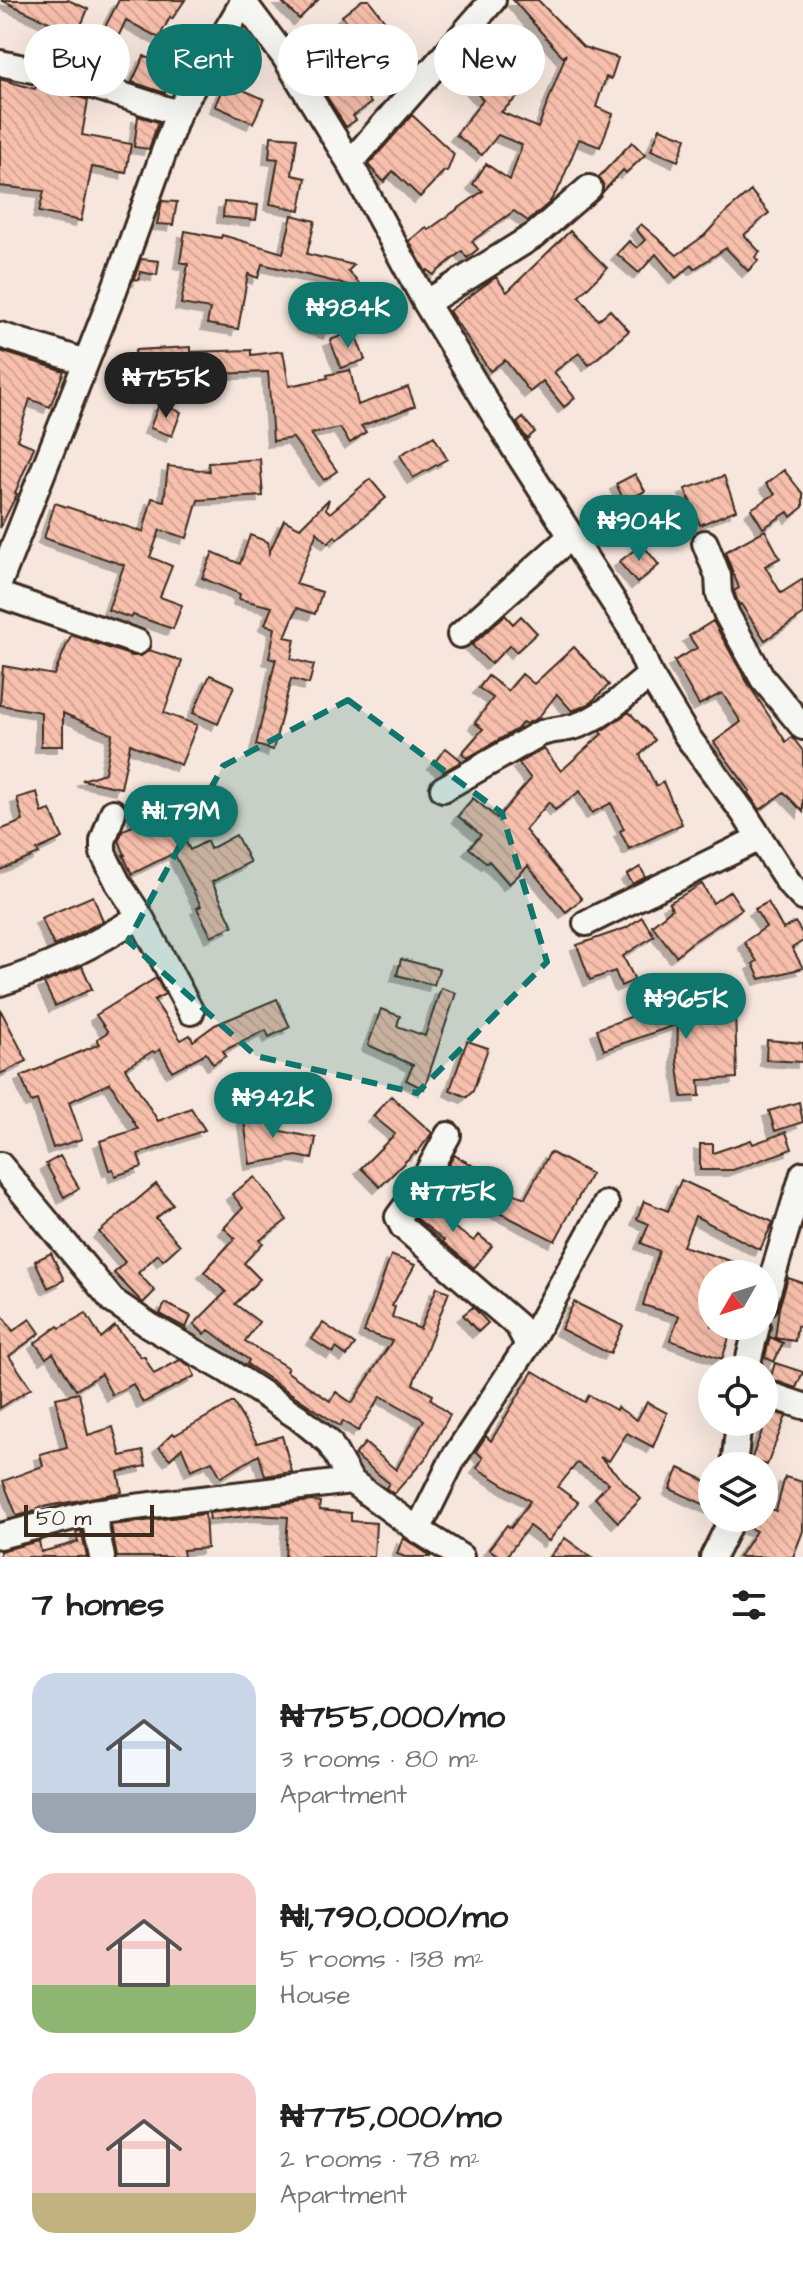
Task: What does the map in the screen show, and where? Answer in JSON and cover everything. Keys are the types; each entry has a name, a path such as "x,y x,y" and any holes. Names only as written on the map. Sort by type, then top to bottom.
{"street":[{"path":"350,163 493,0"},
{"path":"0,581 86,362 178,113 243,1 284,56 350,163 426,303 570,537 631,629 650,675 687,736 789,883 803,898"},
{"path":"0,63 65,77 178,113"},
{"path":"426,303 535,235 589,188"},
{"path":"0,335 86,362"},
{"path":"460,635 570,537"},
{"path":"705,543 718,576 719,594 727,615 763,679 803,727"},
{"path":"0,595 137,642"},
{"path":"443,789 539,734 553,728 576,726 602,713 650,675"},
{"path":"113,812 103,841 103,853 191,1012"},
{"path":"586,923 760,838"},
{"path":"0,983 106,938 140,916"},
{"path":"448,1135 418,1190 398,1217 403,1227 518,1326 528,1345"},
{"path":"0,1165 113,1301 298,1417 329,1442 351,1481 461,1557"},
{"path":"777,1260 803,1174"},
{"path":"418,1530 453,1459 528,1345 606,1204"},
{"path":"778,1398 803,1406"},
{"path":"0,1536 93,1512 351,1481"},
{"path":"93,1512 102,1557"},
{"path":"713,1557 726,1532"}],"highlighted area":[{"path":"348,700 502,813 547,962 417,1093 256,1056 128,941 223,766"}],"building":[{"path":"1,0 68,0 88,9 82,24 53,24"},
{"path":"119,0 185,0 166,24 146,24 146,31 126,20 124,24 107,24"},
{"path":"280,0 318,0 299,19"},
{"path":"362,0 369,0 387,24 348,24 342,16"},
{"path":"513,0 538,0 583,47 618,58 611,79 606,77 596,107 613,114 600,147 579,139 560,186 549,203 528,221 514,211 472,241 478,249 467,258 462,251 433,275 428,270 426,272 409,241 483,191 473,184 486,164 510,180 522,145 498,135 482,155 456,135 483,100 479,96 519,96 501,112 538,128 566,54 563,57 545,36 545,24 534,24"},
{"path":"144,56 146,57 146,87 132,82"},
{"path":"0,79 24,86 24,96 74,96 88,100 82,135 131,144 126,173 92,167 81,221 39,212 44,191 0,186"},
{"path":"219,96 257,96 264,99 253,123 215,106"},
{"path":"326,96 366,96 371,103 353,116 356,120 346,127"},
{"path":"412,115 454,154 447,172 444,171 420,197 393,171 384,182 368,165"},
{"path":"138,116 158,122 149,149 134,147"},
{"path":"660,128 686,138 678,161 651,150"},
{"path":"271,136 297,138 292,175 306,178 300,210 270,204 278,159 269,158"},
{"path":"632,142 645,155 626,173 623,170 603,192 599,177"},
{"path":"751,191 769,213 744,235 760,252 755,257 758,261 748,271 726,248 694,269 692,265 676,278 656,254 639,273 617,254 629,241 637,248 645,240 636,229 641,224 677,255 705,235"},
{"path":"162,201 177,202 173,225 157,224"},
{"path":"224,202 258,205 256,220 223,217"},
{"path":"292,215 315,221 307,254 354,265 348,271 364,289 262,264 258,278 248,274 238,329 207,324 210,309 181,304 188,264 180,262 185,231 221,238 222,235 283,253"},
{"path":"570,231 607,268 579,296 598,320 610,310 629,331 589,365 579,353 554,372 575,398 564,407 543,381 530,392 505,360 490,371 449,311 496,277 507,292"},
{"path":"141,259 159,261 157,275 140,272 139,280 134,279"},
{"path":"311,299 338,308 329,333 302,324"},
{"path":"354,331 365,360 341,368 330,340"},
{"path":"191,347 191,352 251,350 251,355 283,351 289,386 350,370 358,405 408,387 415,406 361,426 366,432 350,443 340,428 311,434 337,471 324,480 293,438 273,441 268,372 136,377 135,350"},
{"path":"0,351 64,371 50,407 30,399 17,440 34,447 17,494 0,528"},
{"path":"159,404 181,412 172,436 150,428"},
{"path":"523,418 535,432 527,439 517,423"},
{"path":"434,436 447,459 413,478 400,455"},
{"path":"260,459 263,496 198,500 187,538 160,530 150,557 172,566 160,597 182,605 173,629 108,610 124,565 44,538 55,503 143,532 152,498 164,501 168,466 209,471 208,463"},
{"path":"784,470 803,494 803,507 791,517 788,512 763,528 751,509 775,494 766,484"},
{"path":"635,474 645,491 625,502 616,484"},
{"path":"724,476 736,510 700,525 685,489"},
{"path":"370,479 386,498 337,539 335,536 328,543 317,532 296,584 322,592 315,614 297,608 285,637 295,639 291,659 314,665 309,684 291,679 273,750 256,745 276,658 269,658 275,628 265,624 272,607 239,599 240,594 202,578 213,552 240,564 250,535 268,542 269,553 284,520 300,528 329,499 326,509 330,513"},
{"path":"765,530 780,558 765,566 781,593 803,579 803,615 765,640 739,605 734,591 739,588 725,552"},
{"path":"642,544 659,565 637,583 619,562"},
{"path":"505,615 513,624 521,616 537,633 516,652 510,645 491,664 472,645"},
{"path":"713,621 786,742 792,737 803,751 803,812 784,792 760,810 714,742 741,722 722,693 699,705 674,661 697,648 689,636"},
{"path":"71,635 132,656 141,656 149,650 182,661 164,713 197,725 181,765 130,744 121,788 82,780 105,773 112,734 63,713 63,746 41,746 41,712 0,705 3,666 54,675"},
{"path":"574,647 609,685 589,704 572,711 557,694 538,718 526,724 523,722 517,729 467,758 462,753 483,729 475,723 493,698 479,688 488,676 508,691 522,674 534,684"},
{"path":"210,675 234,686 218,724 193,713"},
{"path":"629,712 655,740 640,755 656,786 663,782 682,824 629,849 620,831 624,829 611,803 592,813 580,791 555,810 549,802 525,830 582,899 566,912 528,866 509,884 489,861 487,863 469,848 481,835 458,816 473,798 497,818 531,779 519,763 544,749 561,771 602,734 600,732"},
{"path":"446,748 462,761 444,771 434,763"},
{"path":"182,790 186,806 170,811 190,850 207,841 210,849 236,835 250,862 212,882 233,926 211,936 197,908 201,906 174,853 132,874 119,840 123,830 136,825 130,799 156,794 157,797"},
{"path":"37,792 42,813 50,810 63,838 37,850 39,854 0,870 0,830 23,821 17,798"},
{"path":"640,867 646,877 633,884 627,875"},
{"path":"702,884 713,903 730,891 742,909 676,956 652,925 672,909 669,903"},
{"path":"93,896 103,921 54,946 41,918"},
{"path":"768,902 783,929 795,922 803,934 803,941 792,948 803,968 760,979 753,964 757,961 744,942 766,927 755,909"},
{"path":"642,917 654,936 623,956 635,980 621,986 615,971 590,980 577,945 626,928"},
{"path":"401,959 439,969 434,985 397,975"},
{"path":"82,966 92,989 55,1006 44,983"},
{"path":"156,978 165,994 154,1000 181,1040 190,1035 193,1041 215,1025 277,999 290,1027 269,1037 266,1030 223,1051 226,1056 213,1064 206,1053 172,1071 160,1049 125,1068 158,1121 191,1108 205,1130 138,1154 142,1167 115,1176 113,1169 109,1170 100,1141 138,1129 110,1083 69,1102 82,1139 53,1148 37,1100 31,1102 21,1076 100,1044 97,1039 108,1032 96,1015"},
{"path":"441,988 456,993 424,1089 406,1080 413,1065 368,1045 381,1009 400,1016 397,1026 425,1036"},
{"path":"680,999 686,1012 735,1010 737,1078 699,1080 700,1096 682,1097 677,1059 678,1024 604,1050 597,1029"},
{"path":"0,1009 27,1061 0,1074"},
{"path":"767,1040 803,1043 803,1062 766,1060"},
{"path":"467,1041 488,1048 473,1091 467,1097 450,1090"},
{"path":"391,1096 432,1133 416,1154 380,1187 361,1168 395,1134 373,1116"},
{"path":"799,1102 803,1122 775,1131 769,1111"},
{"path":"273,1110 276,1130 316,1138 312,1159 297,1156 250,1164 243,1113"},
{"path":"786,1132 792,1149 733,1170 700,1170 700,1144 713,1144 713,1153 751,1140 753,1144"},
{"path":"550,1152 591,1174 555,1241 437,1187 454,1155 482,1171 478,1179 525,1198"},
{"path":"60,1156 79,1188 64,1197 46,1164"},
{"path":"255,1177 287,1220 260,1240 263,1243 244,1263 260,1279 235,1304 259,1322 245,1341 288,1368 286,1371 330,1401 336,1392 352,1403 392,1341 364,1332 391,1255 415,1265 392,1306 395,1307 392,1317 420,1329 437,1287 449,1292 413,1384 433,1395 431,1399 450,1415 426,1458 394,1494 386,1488 389,1483 355,1455 365,1443 396,1470 424,1420 381,1396 358,1431 343,1421 340,1426 247,1364 249,1360 209,1330 204,1334 194,1324 226,1292 204,1272 235,1238 224,1228 243,1208 232,1194"},
{"path":"681,1180 773,1222 760,1250 695,1216 683,1246 727,1260 698,1260 698,1340 728,1340 723,1356 714,1356 670,1340 679,1316 643,1305 659,1251 641,1243 649,1224 637,1219 644,1201 668,1211"},
{"path":"156,1184 173,1204 156,1218 180,1245 163,1260 158,1254 138,1273 155,1291 143,1303 114,1273 125,1262 99,1232"},
{"path":"431,1197 449,1211 443,1220 474,1241 479,1235 492,1246 474,1268 416,1218"},
{"path":"51,1253 64,1280 48,1288 35,1261"},
{"path":"788,1278 803,1283 803,1328 797,1326 795,1341 778,1338 779,1308"},
{"path":"574,1302 623,1326 610,1354 561,1329"},
{"path":"165,1303 191,1316 186,1328 160,1314"},
{"path":"473,1307 488,1323 478,1332 463,1315"},
{"path":"0,1312 13,1331 30,1319 40,1333 9,1356 31,1388 0,1408"},
{"path":"86,1313 101,1338 115,1326 141,1357 144,1356 154,1374 180,1360 190,1366 195,1376 143,1403 133,1384 112,1395 101,1374 76,1390 53,1353 46,1358 35,1343 58,1326 60,1328"},
{"path":"323,1323 355,1345 347,1356 336,1348 333,1353 312,1339"},
{"path":"769,1340 783,1343 777,1356 765,1356"},
{"path":"778,1364 803,1372 796,1388 778,1382"},
{"path":"533,1371 585,1402 589,1395 637,1420 647,1402 667,1413 653,1447 627,1433 609,1461 600,1457 641,1499 618,1522 595,1498 609,1483 577,1463 558,1487 578,1502 549,1541 529,1526 506,1557 500,1557 489,1549 507,1525 511,1528 530,1501 477,1468 483,1458 476,1451 486,1436 491,1441"},
{"path":"79,1393 88,1435 113,1427 121,1456 143,1451 146,1466 118,1472 122,1492 38,1508 17,1516 3,1481 43,1466 40,1454 67,1447 56,1398"},
{"path":"233,1402 257,1443 282,1436 292,1472 265,1476 259,1455 221,1477 212,1461 191,1470 182,1448 170,1459 159,1447 173,1433 175,1435"},
{"path":"778,1413 786,1416 772,1452 754,1452 760,1436 778,1436"},
{"path":"679,1468 698,1477 698,1502 670,1489"},
{"path":"785,1477 803,1482 803,1531 793,1557 739,1557 755,1532 778,1532 778,1503"},
{"path":"320,1502 319,1510 351,1513 351,1521 376,1523 374,1557 285,1557 288,1517 258,1515 210,1520 209,1513"},
{"path":"205,1514 207,1548 183,1550 184,1557 117,1557 111,1525"},
{"path":"81,1530 87,1557 0,1557 0,1551 39,1541 41,1552 78,1542 76,1532"},
{"path":"403,1538 431,1556 405,1557 397,1554"},
{"path":"565,1538 591,1557 550,1557"}]}
